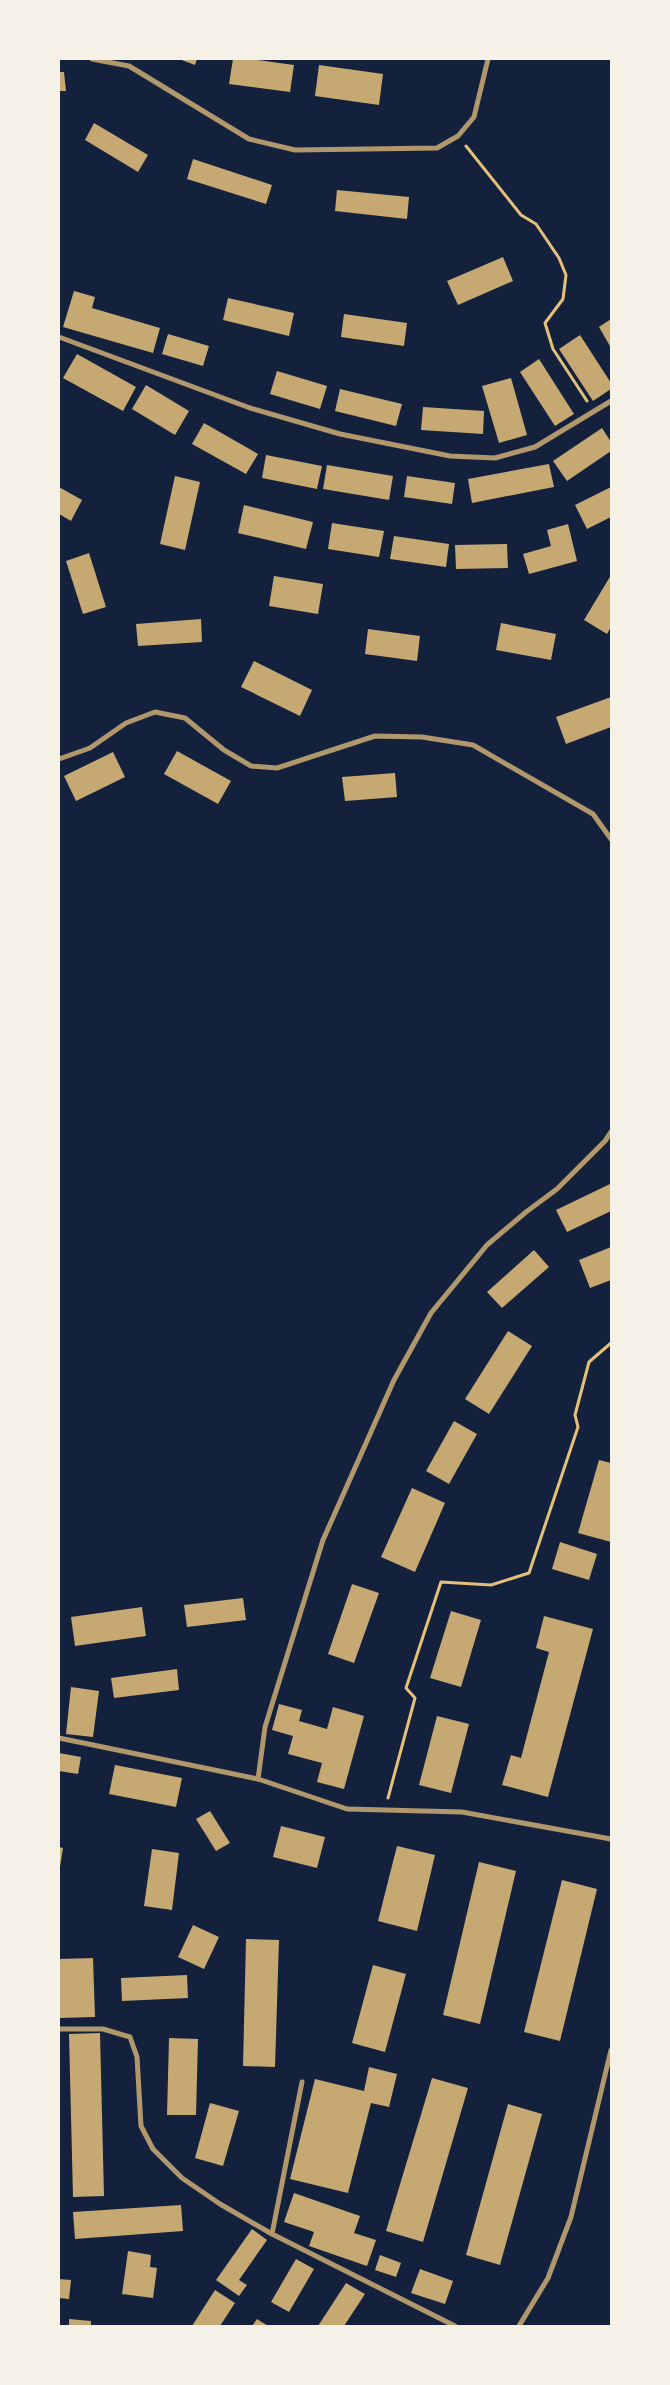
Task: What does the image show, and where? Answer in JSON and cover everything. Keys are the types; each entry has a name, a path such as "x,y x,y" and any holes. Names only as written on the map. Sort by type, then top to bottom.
{"street":[{"path":"92,59 129,66 248,139 295,150 437,148 458,136 474,117 488,59"},
{"path":"59,337 250,408 340,434 450,456 495,458 534,447 611,401"},
{"path":"59,759 90,748 126,723 155,712 185,718 224,750 251,766 277,768 375,736 422,737 473,745 593,814 611,839"},
{"path":"258,1779 265,1727 324,1540 394,1380 432,1313 487,1245 557,1189 605,1141 611,1132"},
{"path":"59,1738 258,1779 346,1809 462,1812 611,1839"},
{"path":"59,2029 103,2029 130,2037 137,2057 141,2126 153,2150 182,2178 220,2204 272,2234 455,2326"},
{"path":"519,2326 548,2278 571,2217 611,2050"},
{"path":"272,2234 302,2082"}],"path":[{"path":"458,136 516,209 536,224 559,258 566,275 562,299 545,323 553,349 594,412"},
{"path":"385,1810 415,1698 406,1688 441,1582 491,1585 528,1574 578,1427 575,1415 589,1362 611,1343"}],"building":[{"path":"179,59 197,59 195,65"},
{"path":"233,59 250,59 294,65 290,92 229,84"},
{"path":"319,65 383,74 379,105 315,96"},
{"path":"59,72 64,72 66,91 59,91"},
{"path":"94,123 148,155 138,172 85,140"},
{"path":"193,159 272,185 266,204 187,179"},
{"path":"337,190 409,197 407,219 335,211"},
{"path":"503,257 513,281 458,305 447,281"},
{"path":"74,291 95,297 92,308 160,328 153,353 63,327"},
{"path":"228,298 294,313 289,336 223,320"},
{"path":"344,314 407,323 404,346 341,337"},
{"path":"611,319 611,348 599,327"},
{"path":"168,334 209,346 203,366 162,354"},
{"path":"580,335 611,383 611,389 593,401 559,349"},
{"path":"77,354 136,387 123,411 63,378"},
{"path":"539,359 574,414 555,426 520,372"},
{"path":"277,371 327,386 320,409 270,394"},
{"path":"511,378 527,435 499,443 482,386"},
{"path":"146,385 189,411 175,435 132,409"},
{"path":"340,389 402,404 396,426 335,411"},
{"path":"423,407 484,411 483,434 421,430"},
{"path":"204,423 258,454 246,474 192,444"},
{"path":"602,428 611,442 611,451 567,481 553,461"},
{"path":"266,455 322,466 317,489 262,478"},
{"path":"549,464 554,487 472,503 468,479"},
{"path":"327,465 393,476 389,500 323,489"},
{"path":"175,476 200,482 185,550 160,544"},
{"path":"407,476 455,483 452,504 404,497"},
{"path":"59,487 82,500 71,521 59,514"},
{"path":"611,487 611,517 587,529 575,505"},
{"path":"244,505 313,522 306,549 238,533"},
{"path":"332,523 384,531 379,557 328,549"},
{"path":"568,524 577,561 529,574 523,554 551,546 547,530"},
{"path":"394,536 449,544 446,567 390,559"},
{"path":"507,544 508,568 456,569 455,545"},
{"path":"89,553 106,607 83,614 66,561"},
{"path":"611,575 611,627 607,634 584,620"},
{"path":"274,576 323,584 318,614 269,606"},
{"path":"201,619 202,642 138,646 136,624"},
{"path":"501,623 556,634 551,660 496,650"},
{"path":"368,629 420,636 417,661 365,654"},
{"path":"254,661 312,690 300,716 241,687"},
{"path":"611,697 611,727 566,744 556,717"},
{"path":"177,751 231,781 218,804 164,774"},
{"path":"113,752 125,777 76,801 64,776"},
{"path":"395,773 397,797 345,801 342,777"},
{"path":"610,1184 611,1211 567,1232 556,1210"},
{"path":"611,1247 611,1280 590,1288 579,1260"},
{"path":"534,1250 549,1267 502,1308 487,1292"},
{"path":"508,1331 532,1346 489,1414 465,1399"},
{"path":"454,1421 477,1434 449,1484 426,1471"},
{"path":"599,1460 611,1463 611,1542 578,1533"},
{"path":"412,1488 445,1503 415,1572 381,1557"},
{"path":"560,1542 597,1554 589,1580 552,1569"},
{"path":"352,1584 379,1593 354,1663 328,1654"},
{"path":"243,1598 246,1620 187,1627 184,1605"},
{"path":"142,1607 146,1636 75,1646 71,1617"},
{"path":"451,1611 481,1620 461,1687 430,1678"},
{"path":"544,1616 593,1629 548,1797 502,1785 511,1755 521,1758 549,1652 536,1648"},
{"path":"177,1669 179,1690 114,1698 111,1678"},
{"path":"71,1687 99,1691 93,1737 66,1734"},
{"path":"279,1704 302,1710 299,1721 327,1729 333,1707 364,1716 344,1789 317,1782 322,1763 288,1754 293,1736 272,1730"},
{"path":"437,1716 469,1724 451,1793 419,1785"},
{"path":"59,1753 81,1757 78,1774 59,1771"},
{"path":"115,1765 182,1778 176,1807 109,1794"},
{"path":"210,1811 230,1843 216,1851 196,1819"},
{"path":"281,1826 325,1837 317,1868 273,1857"},
{"path":"397,1846 435,1855 417,1931 378,1921"},
{"path":"59,1847 63,1848 60,1867 59,1867"},
{"path":"152,1849 179,1853 172,1910 144,1906"},
{"path":"479,1862 516,1871 480,2024 443,2015"},
{"path":"562,1880 597,1889 560,2041 524,2032"},
{"path":"193,1925 219,1937 204,1969 178,1957"},
{"path":"246,1939 279,1940 275,2067 243,2066"},
{"path":"93,1958 95,2017 60,2018 59,1959"},
{"path":"373,1965 406,1974 385,2052 352,2043"},
{"path":"187,1975 188,1998 122,2001 121,1978"},
{"path":"100,2033 104,2196 73,2197 69,2034"},
{"path":"169,2038 198,2039 196,2115 167,2115"},
{"path":"369,2067 397,2074 389,2107 371,2103 348,2193 290,2179 315,2079 364,2091"},
{"path":"432,2078 468,2088 423,2242 386,2231"},
{"path":"210,2103 239,2111 223,2166 195,2158"},
{"path":"508,2104 542,2114 500,2265 466,2255"},
{"path":"294,2193 360,2216 354,2233 376,2240 367,2266 309,2246 314,2232 284,2222"},
{"path":"181,2205 183,2231 75,2239 73,2212"},
{"path":"252,2229 267,2240 239,2280 247,2285 239,2296 216,2280"},
{"path":"128,2251 151,2255 150,2267 157,2268 153,2298 122,2294"},
{"path":"380,2255 401,2263 396,2277 375,2270"},
{"path":"296,2259 314,2269 289,2312 271,2302"},
{"path":"420,2269 453,2281 445,2304 411,2293"},
{"path":"59,2279 71,2280 69,2299 59,2298"},
{"path":"346,2283 365,2294 344,2326 318,2326"},
{"path":"215,2290 235,2303 220,2326 192,2326"},
{"path":"69,2319 91,2321 91,2326 69,2326"},
{"path":"257,2319 268,2326 252,2326"}]}
